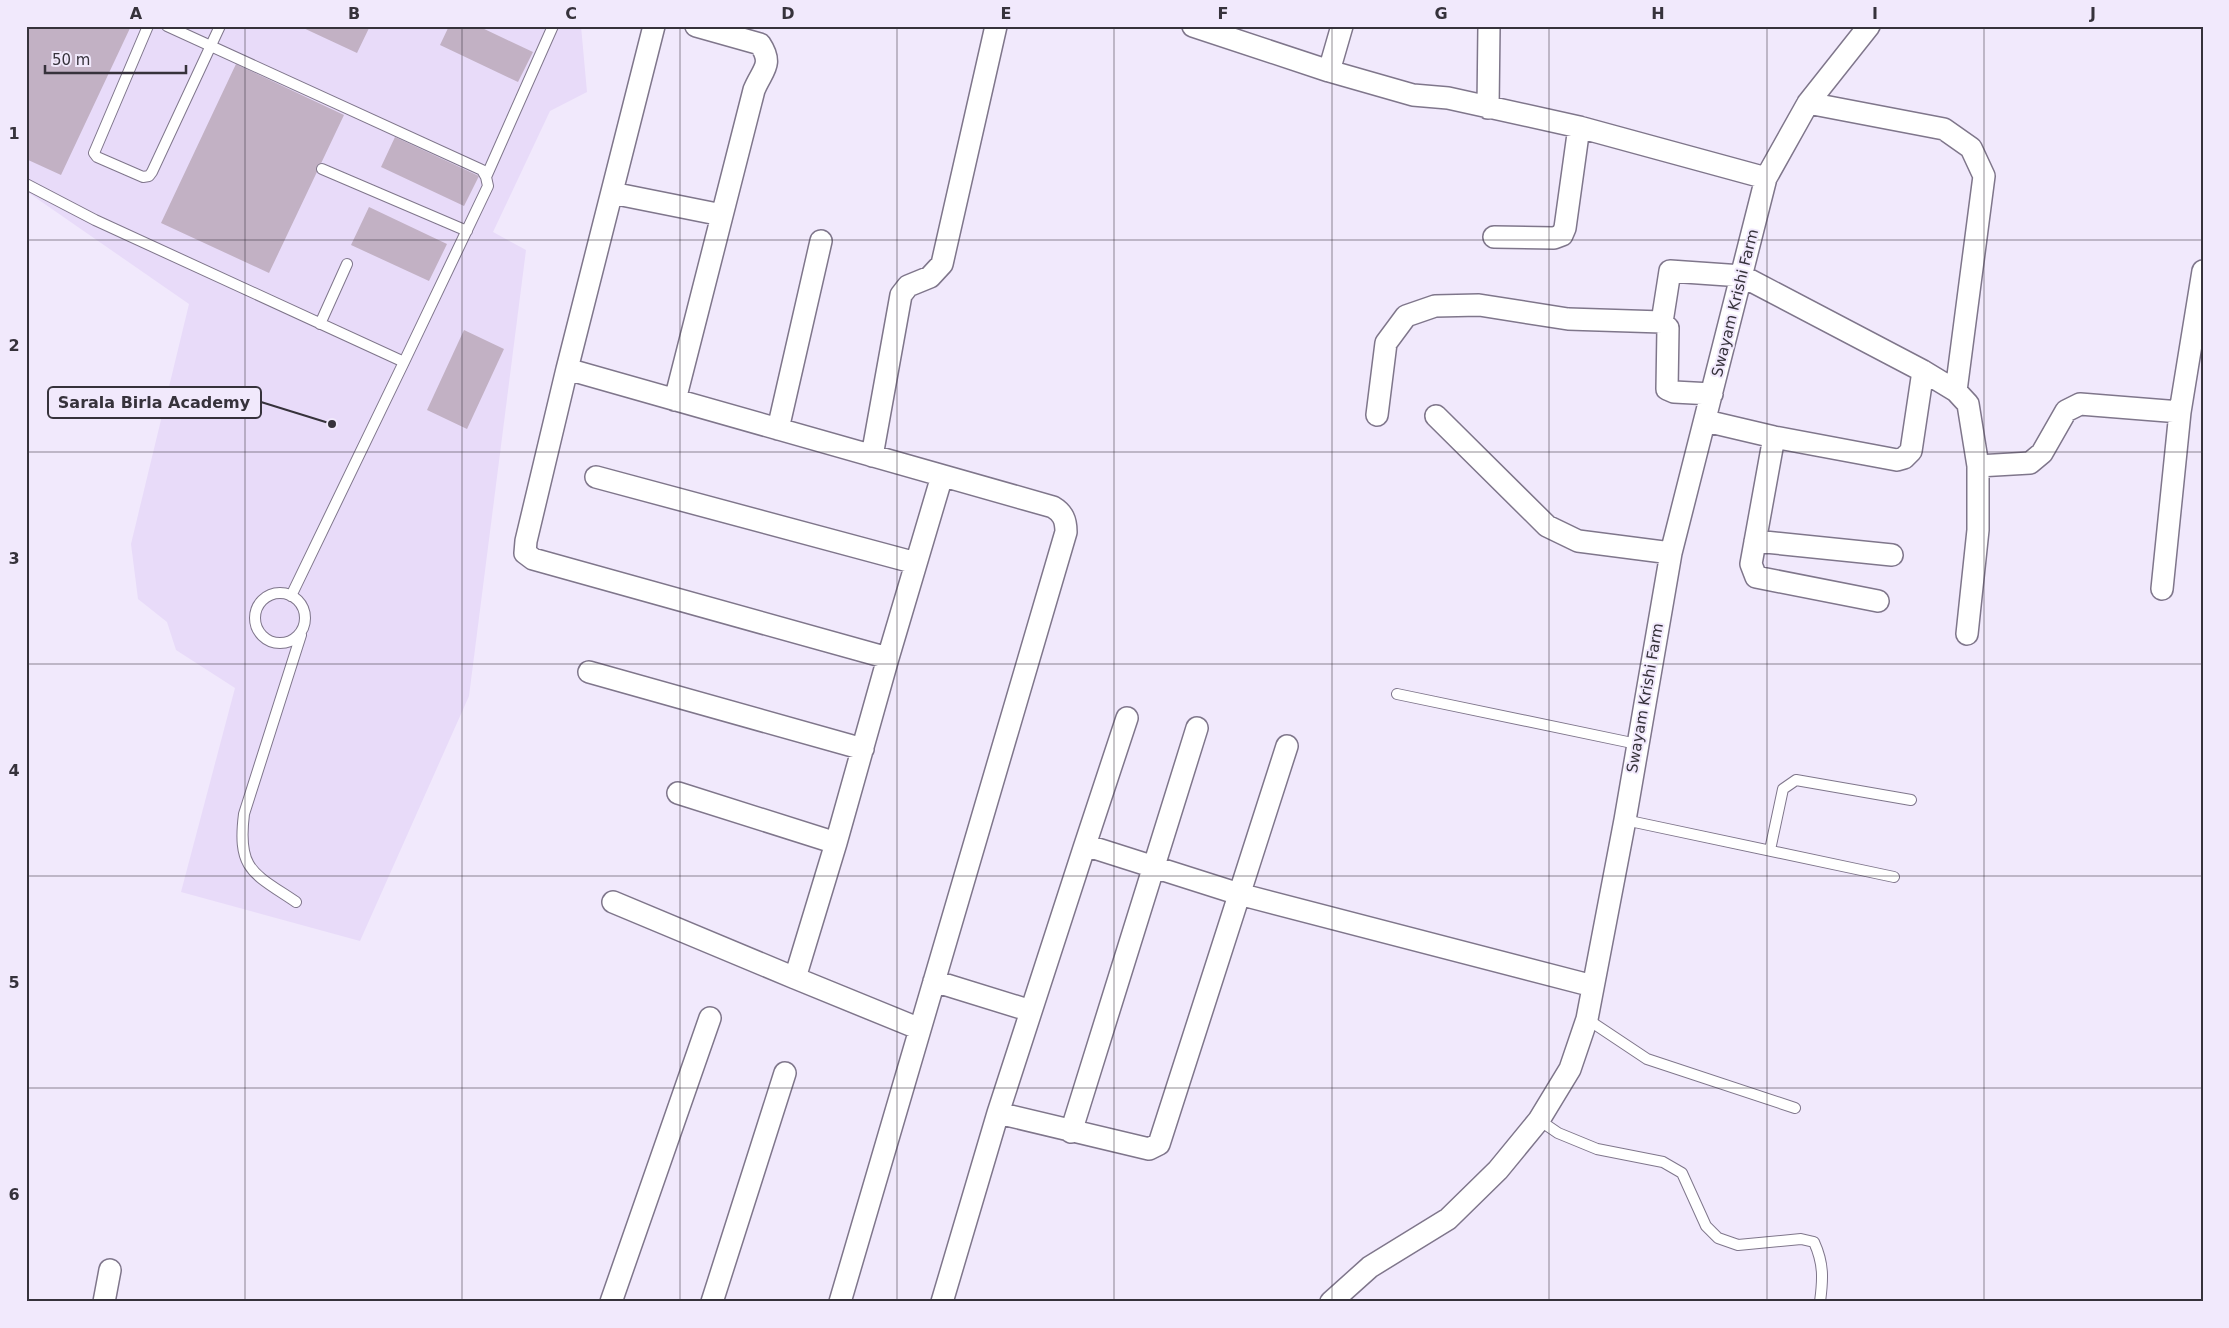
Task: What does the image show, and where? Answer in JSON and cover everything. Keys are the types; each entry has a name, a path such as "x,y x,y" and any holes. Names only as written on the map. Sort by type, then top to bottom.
{"street":[{"path":"654,26 567,369 526,541 525,553 533,559 888,658"},
{"path":"675,400 754,90 759,77 766,67 767,54 760,44 696,26"},
{"path":"872,456 901,295 908,286 930,277 942,264 996,26"},
{"path":"1193,26 1330,71 1413,95 1448,98 1579,127 1766,178"},
{"path":"1330,71 1342,26"},
{"path":"1488,26 1488,108"},
{"name":"Swayam Krishi Farm","path":"1331,1302 1370,1267 1448,1219 1498,1170 1539,1120 1570,1068 1587,1019 1625,820 1671,553 1706,421 1766,178 1808,103 1868,26"},
{"path":"1808,103 1944,129 1971,148 1984,176 1956,391"},
{"path":"1494,237 1554,238 1562,235 1566,228 1579,127"},
{"path":"612,193 722,215"},
{"path":"778,430 821,241"},
{"path":"1662,322 1670,271 1742,276 1956,391 1968,404 1978,466 1978,530 1967,634"},
{"path":"2162,589 2180,412 2203,271"},
{"path":"1378,415 1386,343 1406,316 1435,306 1479,305 1568,319 1662,322 1668,328 1667,389 1674,392 1712,394"},
{"path":"567,369 1053,507 1060,511 1066,521 1066,532 840,1302"},
{"path":"1706,421 1774,437 1897,460 1904,458 1911,450 1923,372"},
{"path":"1978,466 2030,463 2042,453 2066,411 2080,404 2180,412"},
{"path":"1436,416 1547,526 1578,540 1671,553"},
{"path":"1774,437 1751,564 1756,577 1878,601"},
{"path":"596,476 916,563"},
{"path":"795,978 942,476"},
{"path":"1755,540 1892,555"},
{"path":"589,672 863,749"},
{"path":"942,1302 998,1113 1127,718"},
{"path":"1071,1132 1196,728"},
{"path":"998,1113 1071,1132 1149,1149 1159,1144 1287,746"},
{"path":"678,793 836,843"},
{"path":"1084,845 1239,894 1593,986"},
{"path":"613,902 920,1029"},
{"path":"934,981 1031,1011"},
{"path":"611,1302 710,1018"},
{"path":"712,1302 785,1073"},
{"path":"104,1302 110,1270"}],"lane":[{"path":"148,26 94,153 97,157 143,177 149,176 152,172 220,26"},
{"path":"167,26 482,170 488,186 291,596"},
{"path":"486,177 553,26"},
{"path":"322,169 467,231"},
{"path":"26,184 95,220 404,362"},
{"path":"320,324 347,264"},
{"path":"296,902 256,875 245,859 241,840 244,814 301,635 305,619 304,610 299,602 291,596 272,594 258,606 255,623 264,638 272,642 287,642 301,635"},
{"path":"1396,694 1637,744"},
{"path":"1770,850 1783,789 1796,780 1911,800"},
{"path":"1625,820 1894,877"},
{"path":"1587,1019 1647,1059 1795,1108"},
{"path":"1539,1120 1558,1133 1598,1149 1663,1162 1682,1173 1706,1226 1718,1238 1738,1245 1801,1239 1814,1242 1821,1257 1822,1285 1820,1302"}],"shaded area":[{"path":"26,26 581,26 587,92 550,111 493,232 526,250 469,696 360,941 181,892 235,688 176,650 167,622 138,599 131,544 189,304 26,191"}],"building":[{"path":"26,26 131,26 61,175 26,159"},
{"path":"299,26 370,26 357,53"},
{"path":"449,26 478,26 533,52 518,82 440,45"},
{"path":"236,64 344,115 269,273 161,223"},
{"path":"395,137 479,176 464,206 381,167"},
{"path":"369,207 447,244 429,281 351,245"},
{"path":"464,330 504,349 467,429 427,410"}],"place":[{"name":"Sarala Birla Academy","path":"332,424"}]}
